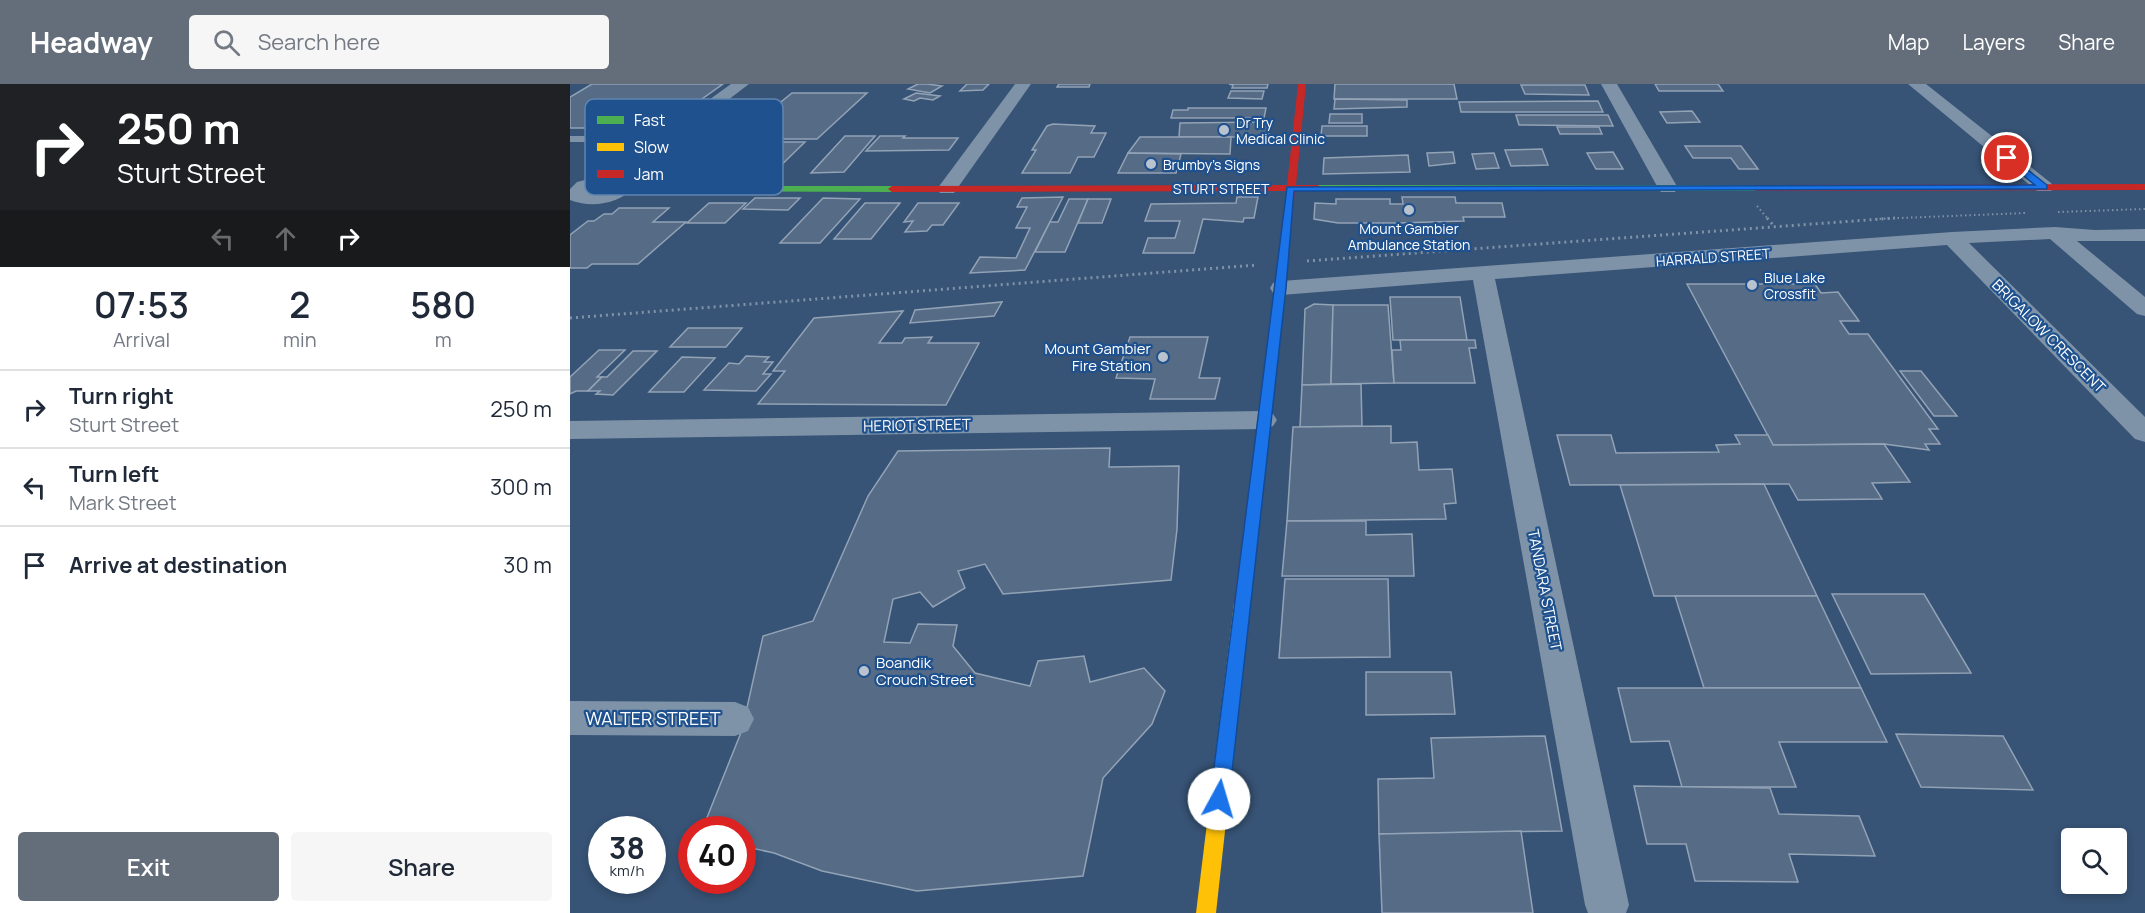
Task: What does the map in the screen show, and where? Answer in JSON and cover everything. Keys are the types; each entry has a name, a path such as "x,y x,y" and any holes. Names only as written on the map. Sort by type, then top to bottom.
{"street":[{"path":"721,99 741,84"},
{"path":"947,189 1023,84"},
{"path":"1206,913 1263,420 1281,288 1302,84"},
{"path":"1609,84 1668,188"},
{"path":"1916,84 2044,187"},
{"name":"STURT STREET","path":"783,187 947,189 2145,187"},
{"path":"570,211 579,192"},
{"path":"2055,233 2145,309"},
{"name":"HARRALD STREET","path":"1281,288 1953,238 2055,233 2145,235"},
{"name":"BRIGALOW CRESCENT","path":"1953,238 2145,433"},
{"name":"TANDARA STREET","path":"1483,274 1606,905"},
{"name":"HERIOT STREET","path":"570,430 1263,420"},
{"name":"WALTER STREET","path":"570,718 735,719"}],"path":[{"path":"2050,212 2145,209"},
{"path":"570,318 1918,216 2026,213"}],"building":[{"path":"592,84 723,84 702,99 585,99 585,128 570,128 570,97"},
{"path":"918,84 942,86 930,93 908,89"},
{"path":"967,84 989,84 983,90 960,91"},
{"path":"1059,84 1090,84 1089,87 1057,87"},
{"path":"1229,84 1268,84 1267,88 1232,88 1233,85"},
{"path":"1335,84 1454,84 1457,99 1334,99"},
{"path":"1655,84 1718,84 1723,91 1659,91"},
{"path":"1521,85 1585,85 1589,95 1525,94"},
{"path":"1231,91 1264,91 1262,99 1228,98"},
{"path":"792,93 867,93 817,139 783,139 783,100"},
{"path":"916,93 940,96 933,100 904,99"},
{"path":"1335,99 1407,100 1407,107 1334,109"},
{"path":"1598,101 1603,112 1461,112 1459,102"},
{"path":"1188,108 1266,108 1264,118 1171,118 1173,110 1188,110"},
{"path":"1692,111 1700,122 1667,123 1660,112"},
{"path":"1330,114 1362,114 1362,123 1329,123"},
{"path":"1516,115 1608,115 1613,126 1519,125"},
{"name":"Dr Try Medical Clinic","path":"1268,122 1269,137 1179,137 1180,123"},
{"path":"1053,124 1095,126 1091,133 1106,133 1094,157 1078,157 1070,173 1022,173 1036,150 1032,150 1047,126"},
{"path":"1322,126 1367,126 1367,136 1321,136"},
{"path":"1557,127 1599,127 1602,134 1560,134"},
{"path":"845,136 875,136 844,172 811,173"},
{"path":"880,136 958,138 949,150 866,151"},
{"path":"1140,137 1231,137 1230,154 1128,153"},
{"path":"783,142 805,142 783,163"},
{"path":"1685,146 1741,146 1758,169 1739,169 1731,158 1693,158"},
{"path":"1542,149 1548,165 1511,166 1505,150"},
{"path":"1453,152 1455,163 1429,166 1427,153"},
{"path":"1613,152 1623,169 1596,169 1587,153"},
{"name":"Brumby's Signs","path":"1128,153 1181,154 1176,173 1118,173"},
{"path":"1494,153 1499,168 1476,169 1472,154"},
{"path":"1408,155 1410,172 1323,174 1324,158"},
{"path":"1063,197 1025,270 970,273 980,257 1016,258 1030,228 1016,228 1027,207 1017,207 1022,198"},
{"path":"1237,197 1258,197 1254,218 1244,218 1243,222 1203,219 1194,253 1143,253 1148,238 1175,238 1180,221 1145,221 1151,204 1236,203"},
{"name":"Mount Gambier Ambulance Station","path":"1402,197 1455,197 1456,203 1502,203 1505,217 1463,217 1464,221 1397,223 1338,223 1314,219 1315,203 1336,204 1336,199 1390,199 1390,204 1403,204"},
{"path":"755,198 800,198 788,210 743,209"},
{"path":"823,198 860,199 820,243 780,243"},
{"path":"1069,199 1088,199 1065,252 1035,252 1050,222 1058,222"},
{"path":"1088,199 1111,199 1102,223 1078,223"},
{"path":"709,203 746,203 725,223 687,223"},
{"path":"865,203 900,203 871,239 834,239"},
{"path":"918,203 959,203 943,225 932,225 927,231 905,232 913,221 904,222"},
{"path":"619,208 669,208 653,222 686,222 638,264 592,264 587,268 570,268 570,235 588,221 594,221 604,214 612,214"},
{"path":"1687,284 1815,284 1821,293 1838,292 1859,321 1840,321 1849,334 1868,334 1938,429 1929,429 1940,444 1925,444 1929,450 1884,444 1773,445"},
{"path":"1390,297 1460,297 1467,340 1393,340"},
{"path":"1002,302 994,316 910,323 915,310"},
{"path":"1314,304 1333,305 1331,384 1302,385 1305,309"},
{"path":"1333,305 1388,305 1394,383 1331,384"},
{"path":"903,311 879,343 902,343 905,338 932,337 928,343 979,343 946,405 758,404 785,371 773,371 814,318"},
{"path":"688,328 742,328 726,347 670,347"},
{"name":"Mount Gambier Fire Station","path":"1130,337 1208,337 1199,378 1220,378 1215,399 1150,399 1155,379 1116,378"},
{"path":"1400,340 1475,340 1476,348 1469,348 1475,383 1394,383 1392,350 1401,350"},
{"path":"599,350 625,350 597,377 602,377 588,391 576,391 570,394 570,377"},
{"path":"633,351 657,351 613,395 596,394 600,391 588,391 602,377 607,377"},
{"path":"746,356 769,357 764,362 773,362 763,374 771,374 756,391 704,390 729,363 739,364"},
{"path":"682,357 715,358 684,392 649,392"},
{"path":"1900,371 1921,371 1957,416 1934,416"},
{"path":"1361,384 1362,426 1300,427 1302,385"},
{"path":"1391,426 1391,443 1417,442 1419,470 1452,469 1456,503 1444,504 1446,519 1287,521 1293,427"},
{"path":"1557,435 1611,435 1616,453 1719,452 1716,445 1740,444 1735,435 1768,435 1773,445 1884,444 1910,482 1872,483 1882,499 1798,500 1789,484 1570,485"},
{"name":"Boandik Crouch Street","path":"1110,448 1109,467 1179,466 1177,529 1171,580 1003,594 985,564 958,571 965,588 933,607 920,592 893,599 884,642 910,643 918,624 957,625 953,646 975,673 1030,686 1038,661 1084,656 1090,682 1144,668 1165,691 1152,724 1103,778 1083,876 917,891 822,871 774,853 756,849 756,816 708,816 742,730 763,636 813,621 868,496 898,451"},
{"path":"1764,484 1817,596 1654,596 1620,485"},
{"path":"1287,521 1366,521 1366,535 1412,534 1414,576 1282,576"},
{"path":"1285,579 1388,579 1390,657 1279,658"},
{"path":"1832,594 1924,594 1971,673 1871,674"},
{"path":"1675,596 1817,596 1861,688 1704,688"},
{"path":"1366,672 1451,672 1455,714 1366,715"},
{"path":"1618,688 1861,688 1887,742 1779,742 1796,787 1682,787 1669,741 1631,742"},
{"path":"1896,734 2003,736 2033,790 1921,787"},
{"path":"1545,736 1562,831 1379,834 1378,779 1434,778 1431,738"},
{"path":"1634,786 1770,788 1779,814 1859,816 1875,856 1789,854 1798,882 1695,881 1686,844 1647,844"},
{"path":"1521,831 1533,913 1382,913 1379,834"}],"traffic: fast":[{"path":"1318,188 1756,188"},
{"path":"783,189 892,189"}],"traffic: slow":[{"path":"1206,913 1242,603"}],"traffic: jam":[{"path":"1242,603 1281,288 1302,84"},
{"path":"1756,188 2145,187"},
{"path":"892,189 1318,188"}],"place":[{"name":"Dr Try Medical Clinic","path":"1224,130"},
{"name":"Brumby's Signs","path":"1151,164"},
{"name":"Mount Gambier Ambulance Station","path":"1409,210"},
{"name":"Blue Lake Crossfit","path":"1752,285"},
{"name":"Mount Gambier Fire Station","path":"1163,357"},
{"name":"Boandik Crouch Street","path":"864,671"}],"route":[{"path":"1219,799 1263,420 1281,288 1290,188 2044,187 2007,158"}]}
